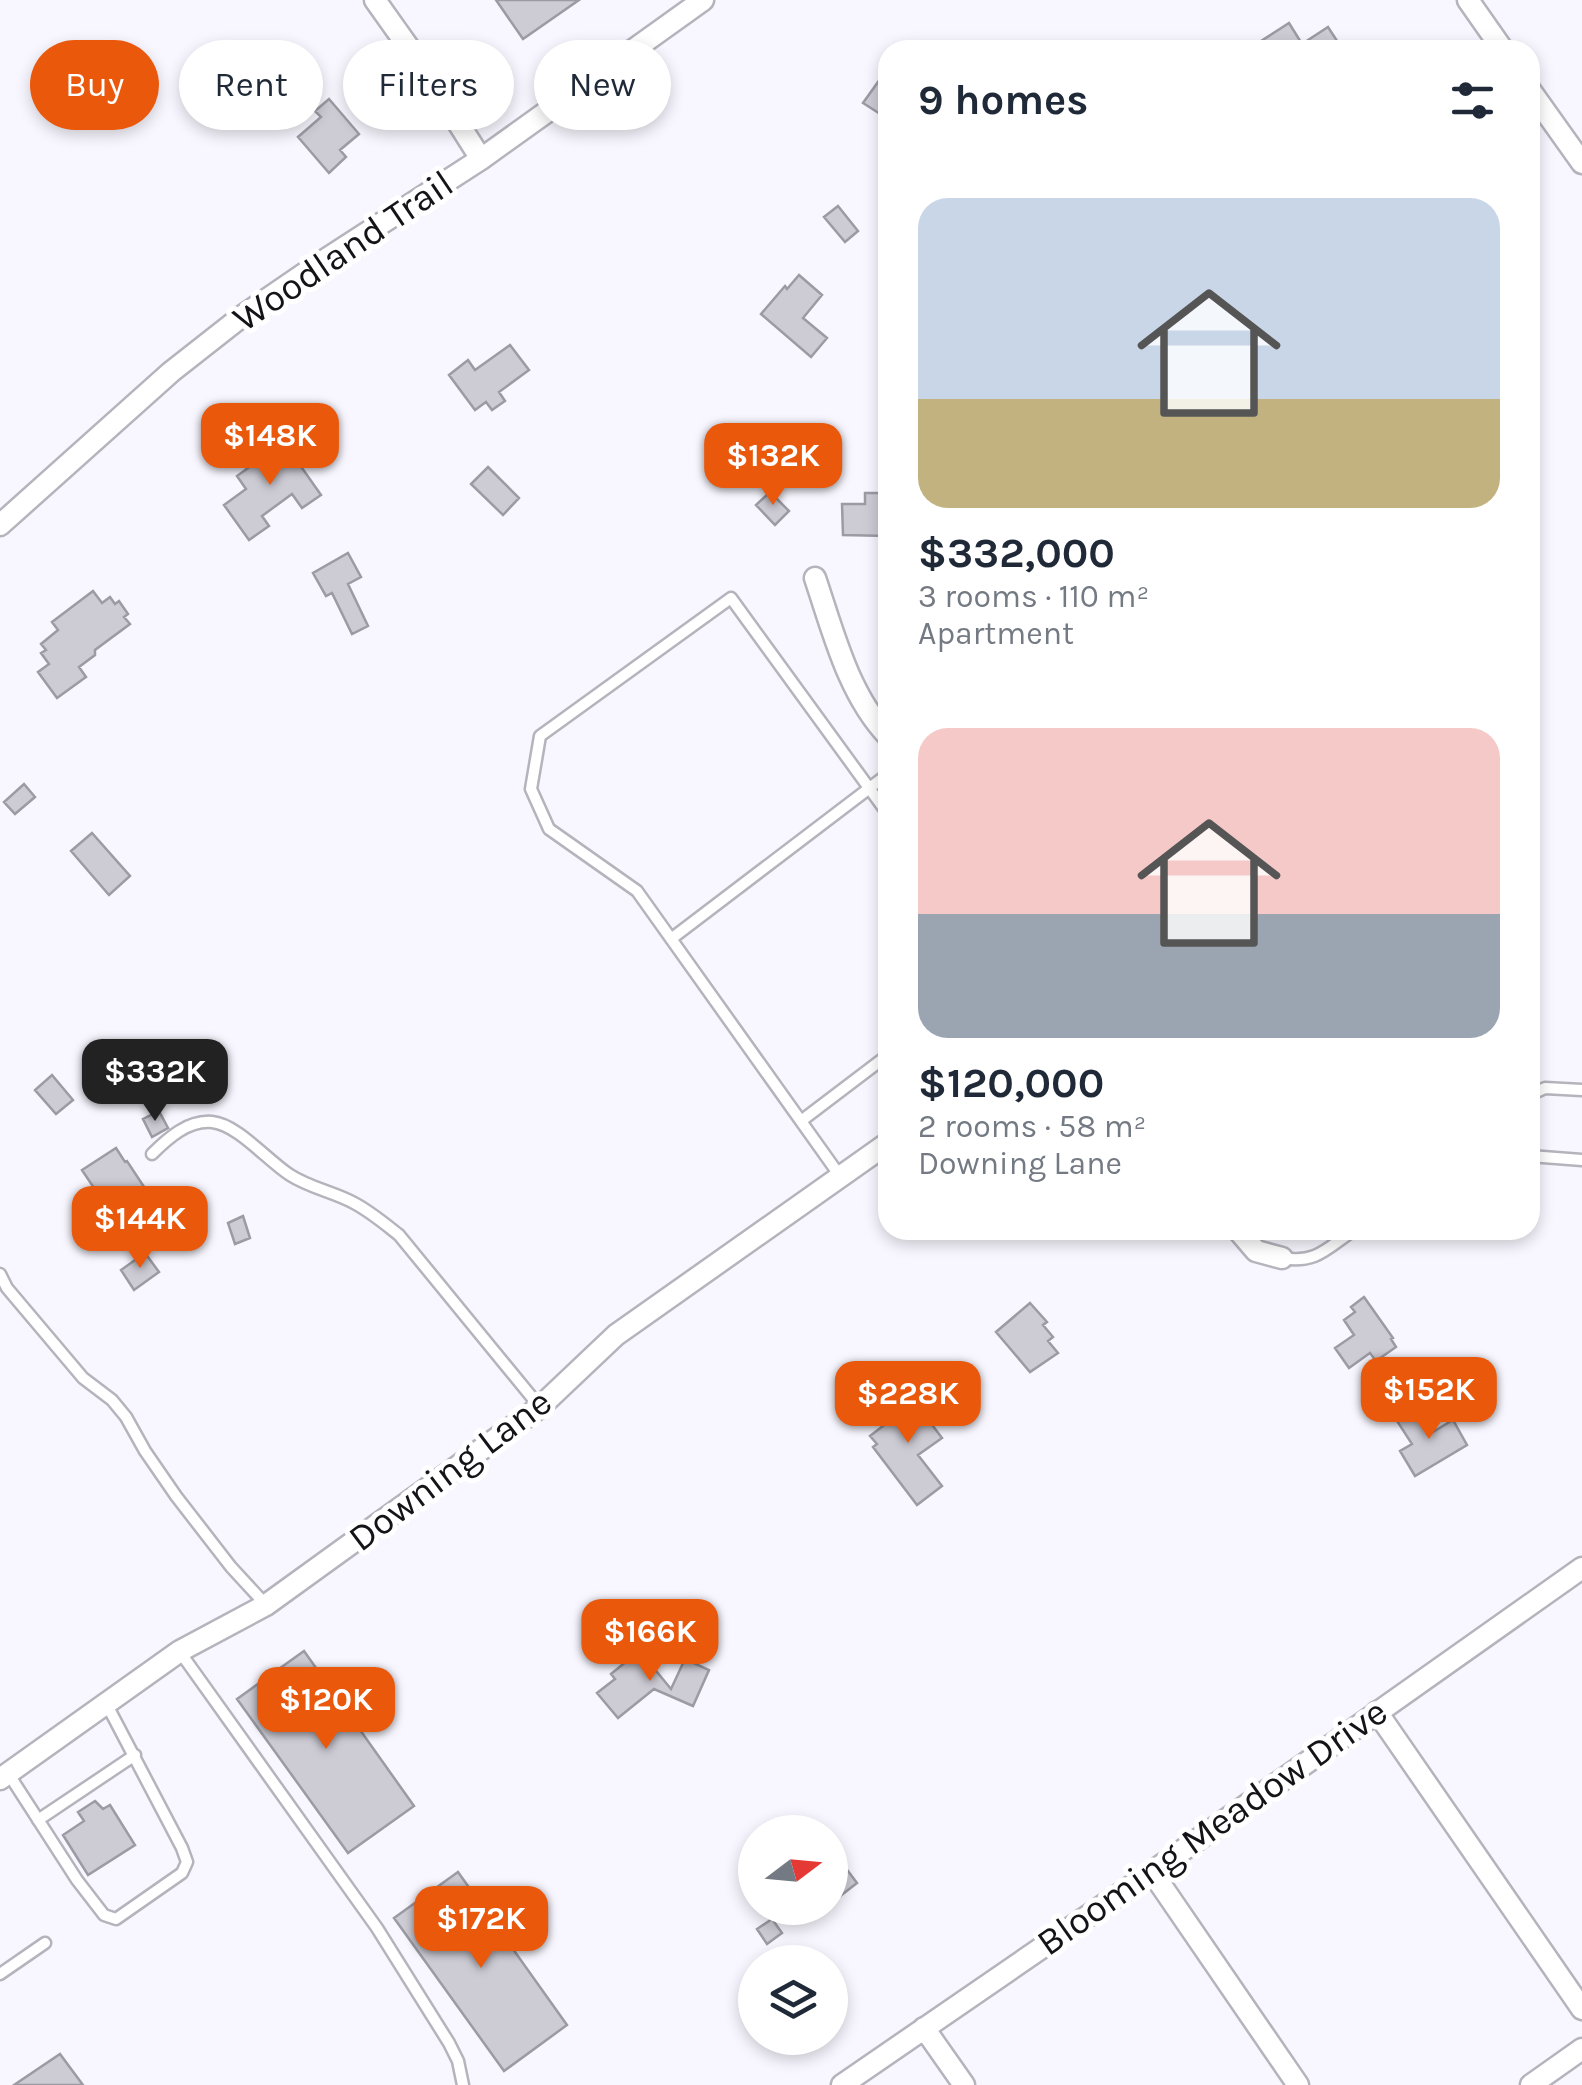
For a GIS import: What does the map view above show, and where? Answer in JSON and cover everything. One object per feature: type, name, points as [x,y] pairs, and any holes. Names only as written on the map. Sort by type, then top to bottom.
[{"type":"street","points":[[375,0],[481,160]]},
{"type":"street","name":"Woodland Trail","points":[[0,524],[171,372],[241,317],[481,160],[703,0]]},
{"type":"street","points":[[1468,0],[1495,40]]},
{"type":"street","points":[[1540,104],[1582,163]]},
{"type":"street","points":[[815,578],[858,694],[878,726]]},
{"type":"street","name":"Downing Lane","points":[[4,1776],[180,1651],[266,1605],[540,1407],[616,1335],[878,1150]]},
{"type":"street","points":[[1247,1240],[1256,1251],[1282,1258]]},
{"type":"street","name":"Blooming Meadow Drive","points":[[842,2085],[1582,1568]]},
{"type":"street","points":[[1377,1712],[1582,2008]]},
{"type":"street","points":[[1152,1872],[1298,2085]]},
{"type":"street","points":[[924,2028],[964,2085]]},
{"type":"street","points":[[1531,2085],[1582,2049]]},
{"type":"lane","points":[[840,1177],[636,891],[550,829],[531,789],[540,736],[731,598],[878,800]]},
{"type":"lane","points":[[671,939],[878,781]]},
{"type":"lane","points":[[801,1121],[878,1063]]},
{"type":"lane","points":[[1540,1090],[1582,1090]]},
{"type":"lane","points":[[152,1154],[171,1135],[196,1123],[215,1122],[230,1129],[289,1175],[351,1201],[375,1216],[400,1235],[540,1407]]},
{"type":"lane","points":[[1540,1157],[1582,1160]]},
{"type":"lane","points":[[1282,1258],[1317,1258],[1341,1240]]},
{"type":"lane","points":[[0,1274],[7,1288],[84,1378],[112,1400],[176,1496],[266,1605]]},
{"type":"lane","points":[[180,1651],[377,1928],[449,2043],[463,2085]]},
{"type":"lane","points":[[4,1776],[104,1915],[116,1919],[182,1873],[187,1862],[182,1848],[106,1703]]},
{"type":"lane","points":[[38,1820],[135,1755]]},
{"type":"lane","points":[[0,1974],[45,1943]]},
{"type":"building","points":[[496,0],[579,0],[523,39]]},
{"type":"building","points":[[1289,23],[1300,40],[1263,40]]},
{"type":"building","points":[[1328,27],[1336,40],[1308,40]]},
{"type":"building","points":[[878,82],[878,113],[863,103]]},
{"type":"building","points":[[329,99],[343,115],[343,130],[356,130],[359,134],[340,150],[346,157],[329,173],[298,137],[306,130],[323,130],[323,104]]},
{"type":"building","points":[[838,206],[858,231],[845,242],[824,217]]},
{"type":"building","points":[[799,275],[822,295],[803,318],[827,338],[811,357],[761,314]]},
{"type":"building","points":[[510,345],[529,370],[499,392],[505,401],[492,410],[486,402],[475,410],[449,375],[468,360],[475,370]]},
{"type":"building","points":[[283,441],[321,495],[302,508],[292,494],[262,516],[269,526],[249,540],[224,505],[246,489],[237,476],[252,465],[250,461]]},
{"type":"building","points":[[488,467],[519,498],[503,515],[471,484]]},
{"type":"building","points":[[770,492],[789,511],[775,525],[756,505]]},
{"type":"building","points":[[865,493],[878,493],[878,536],[843,535],[842,504],[865,504]]},
{"type":"building","points":[[348,553],[361,577],[348,584],[368,626],[352,634],[332,593],[326,596],[313,573]]},
{"type":"building","points":[[93,591],[102,603],[110,597],[115,604],[119,601],[130,624],[95,650],[95,655],[79,667],[86,677],[57,698],[38,672],[49,664],[41,653],[46,650],[41,644],[58,630],[52,622]]},
{"type":"building","points":[[24,784],[35,797],[15,814],[4,802]]},
{"type":"building","points":[[92,833],[130,876],[109,895],[71,851]]},
{"type":"building","points":[[52,1075],[73,1100],[56,1114],[35,1090]]},
{"type":"building","points":[[159,1111],[168,1128],[152,1137],[143,1119]]},
{"type":"building","points":[[116,1148],[152,1199],[123,1218],[110,1198],[105,1202],[100,1197],[82,1170]]},
{"type":"building","points":[[243,1216],[250,1238],[235,1244],[228,1223]]},
{"type":"building","points":[[145,1253],[159,1272],[134,1290],[121,1270]]},
{"type":"building","points":[[1364,1297],[1396,1347],[1376,1361],[1370,1353],[1349,1368],[1335,1348],[1354,1335],[1344,1320],[1355,1312],[1351,1307]]},
{"type":"building","points":[[1030,1303],[1047,1322],[1043,1325],[1053,1337],[1048,1341],[1058,1353],[1030,1372],[996,1332]]},
{"type":"building","points":[[905,1389],[942,1438],[918,1455],[942,1486],[917,1505],[873,1447],[877,1444],[870,1436],[892,1419],[882,1407]]},
{"type":"building","points":[[1416,1409],[1431,1433],[1453,1420],[1467,1445],[1415,1476],[1400,1451],[1412,1444],[1397,1421]]},
{"type":"building","points":[[304,1651],[414,1806],[348,1853],[237,1699]]},
{"type":"building","points":[[643,1655],[671,1689],[685,1659],[709,1670],[693,1706],[654,1689],[618,1718],[597,1693],[615,1679],[611,1674],[633,1656],[636,1661]]},
{"type":"building","points":[[95,1801],[103,1809],[110,1805],[135,1845],[88,1875],[63,1835],[84,1821],[78,1812]]},
{"type":"building","points":[[848,1871],[857,1883],[848,1890]]},
{"type":"building","points":[[458,1872],[567,2025],[504,2071],[394,1918]]},
{"type":"building","points":[[776,1925],[782,1933],[767,1944],[757,1929]]},
{"type":"building","points":[[60,2054],[83,2085],[14,2085]]}]
